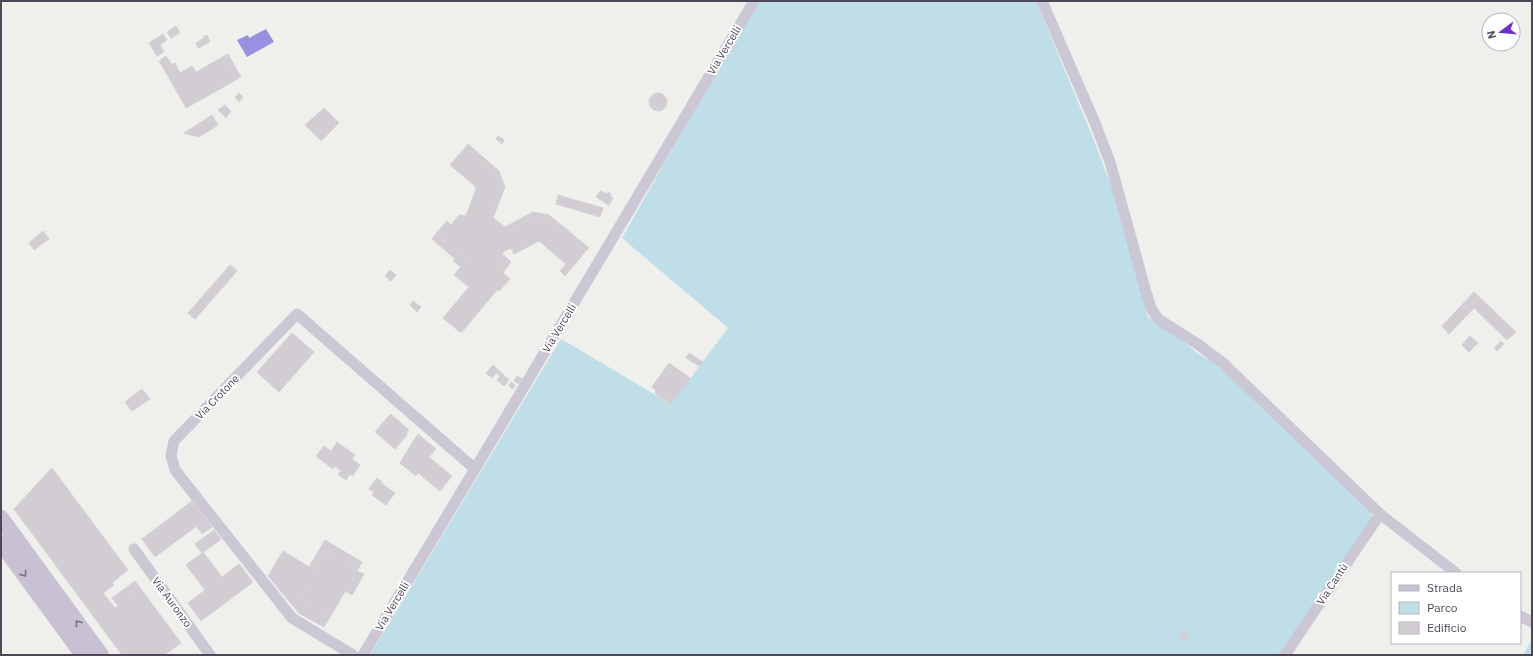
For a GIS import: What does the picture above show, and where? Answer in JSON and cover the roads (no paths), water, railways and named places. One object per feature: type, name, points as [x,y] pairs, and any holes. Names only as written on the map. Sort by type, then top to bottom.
[{"type":"main road","points":[[1,518],[100,655]]},
{"type":"main road","points":[[1,543],[83,655]]},
{"type":"street","name":"Via Vercelli","points":[[363,655],[754,1]]},
{"type":"street","points":[[1042,1],[1110,162],[1146,292],[1151,308],[1158,319],[1223,362],[1380,514],[1455,572]]},
{"type":"street","name":"Via Crotone","points":[[353,655],[292,618],[175,470],[171,456],[174,441],[297,314],[475,469]]},
{"type":"street","name":"Via Cantù","points":[[1285,655],[1380,514]]},
{"type":"street","name":"Via Auronzo","points":[[134,549],[210,655]]},
{"type":"street","points":[[1521,616],[1532,622]]}]
